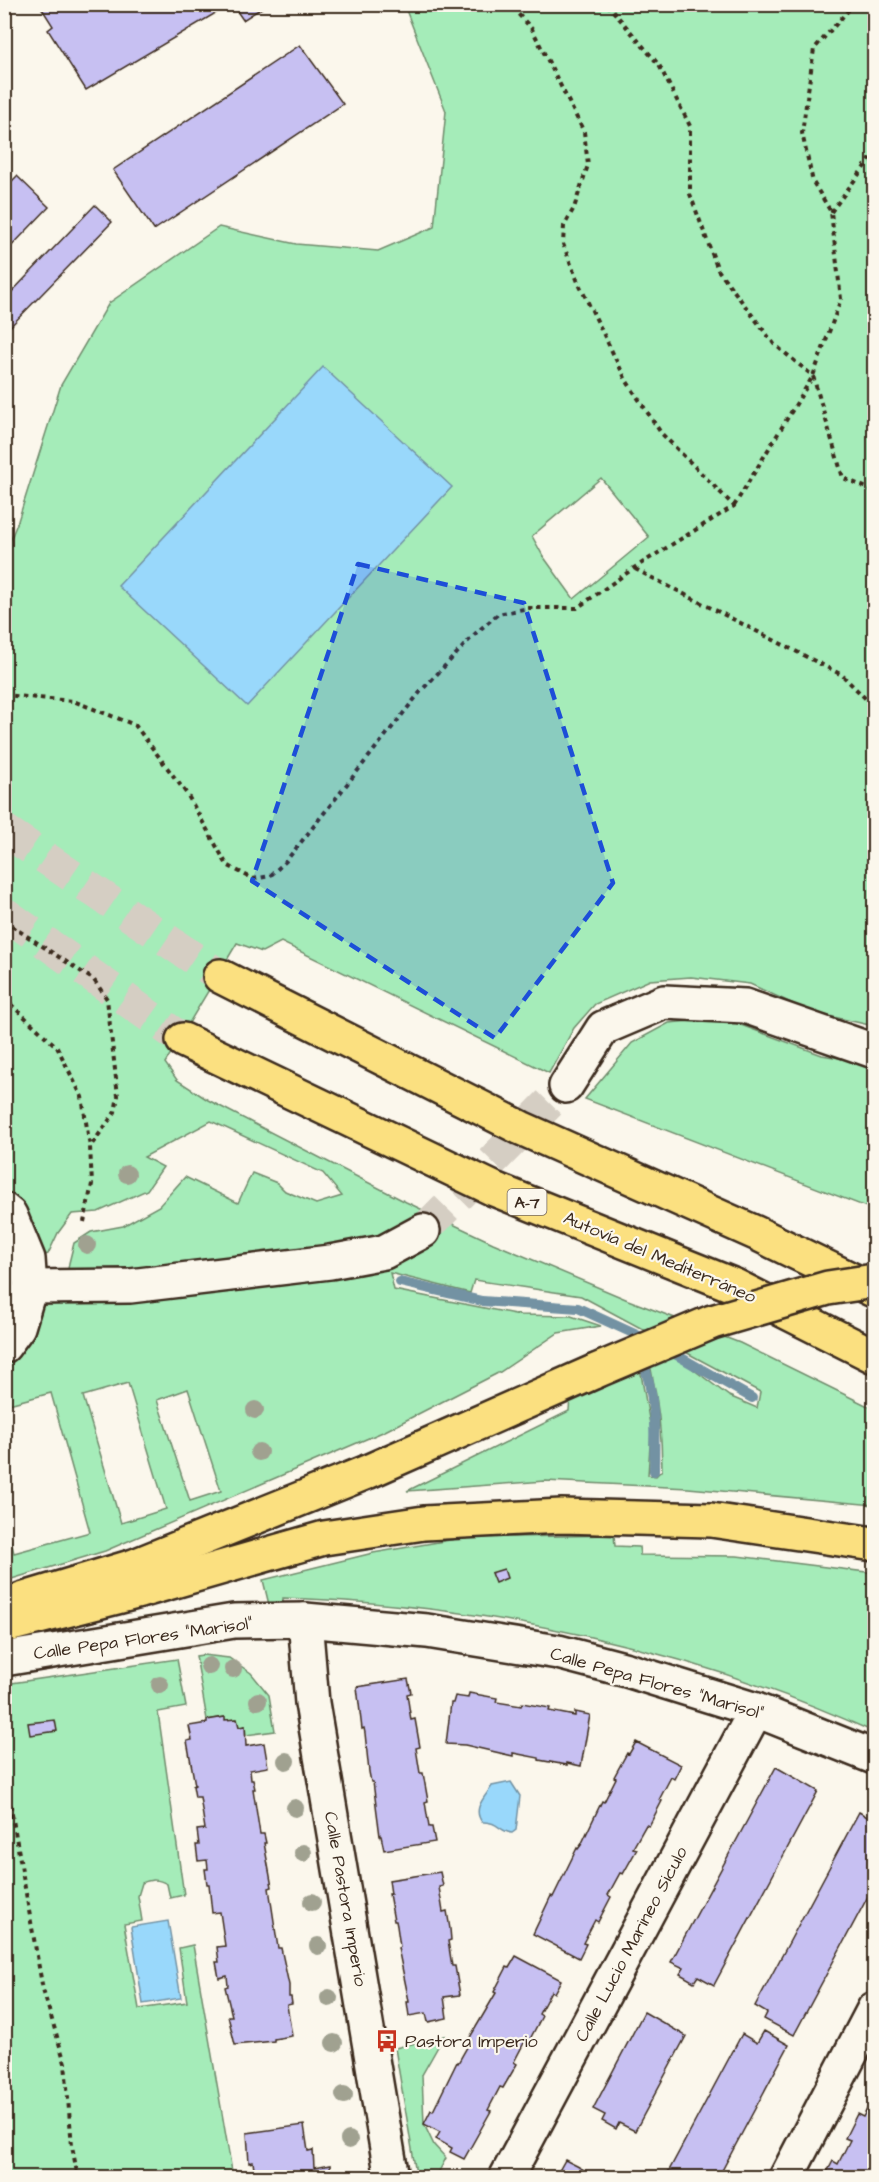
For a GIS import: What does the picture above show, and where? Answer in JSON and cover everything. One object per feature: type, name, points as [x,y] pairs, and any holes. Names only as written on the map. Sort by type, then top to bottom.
[{"type":"highway","points":[[220,976],[521,1128],[758,1234],[874,1290]]},
{"type":"highway","name":"Autovía del Mediterráneo","points":[[183,1040],[494,1189],[735,1286],[874,1356]]},
{"type":"highway","points":[[4,1605],[134,1566],[368,1472],[712,1322],[828,1288],[874,1281]]},
{"type":"highway","points":[[4,1626],[141,1592],[324,1538],[424,1523],[562,1515],[711,1520],[874,1544]]},
{"type":"street","points":[[566,1086],[603,1028],[664,1002],[745,1006],[874,1051]]},
{"type":"street","points":[[4,1210],[10,1215],[28,1259],[30,1287],[18,1327],[4,1346]]},
{"type":"street","points":[[30,1287],[130,1286],[330,1262],[384,1252],[423,1231]]},
{"type":"street","name":"Calle Pepa Flores \"Marisol\"","points":[[4,1659],[234,1621],[305,1620],[427,1630],[558,1652],[627,1670],[756,1710],[874,1757]]},
{"type":"street","name":"Calle Pastora Imperio","points":[[305,1620],[312,1703],[392,2178]]},
{"type":"street","name":"Calle Lucio Marineo Siculo","points":[[506,2178],[756,1710]]},
{"type":"street","points":[[786,2178],[874,2009]]},
{"type":"path","points":[[509,4],[532,28],[584,132],[588,165],[574,208],[564,226],[563,244],[578,282],[626,380],[661,433],[734,506]]},
{"type":"path","points":[[607,4],[659,65],[690,126],[690,194],[718,270],[774,344],[813,376],[843,478],[874,491]]},
{"type":"path","points":[[4,695],[73,701],[135,725],[187,794],[227,865],[253,879],[270,876],[286,861],[421,691],[476,633],[498,614],[529,608],[577,608],[634,568],[734,506],[813,376],[841,299],[831,212],[813,182],[802,133],[814,50],[854,4]]},
{"type":"path","points":[[831,212],[874,153]]},
{"type":"path","points":[[634,568],[842,675],[874,707]]},
{"type":"path","points":[[4,921],[94,980],[107,999],[118,1096],[115,1112],[90,1147]]},
{"type":"path","points":[[4,998],[57,1047],[82,1097],[90,1147],[92,1184],[84,1222]]},
{"type":"path","points":[[4,1769],[43,1990],[65,2063],[72,2146],[78,2178]]},
{"type":"highlighted area","points":[[358,564],[524,603],[613,883],[495,1038],[252,881]]},
{"type":"green space","points":[[404,5],[874,5],[874,1026],[811,1012],[750,984],[691,977],[650,980],[595,1004],[574,1028],[549,1073],[281,942],[262,952],[237,943],[165,1063],[177,1080],[208,1100],[406,1202],[493,1243],[628,1300],[740,1343],[874,1409],[874,1505],[688,1488],[545,1481],[407,1491],[569,1411],[570,1397],[640,1368],[651,1430],[648,1475],[656,1476],[662,1470],[661,1443],[650,1364],[674,1355],[729,1396],[757,1408],[760,1392],[581,1296],[474,1280],[470,1293],[390,1273],[394,1290],[520,1315],[571,1316],[601,1326],[558,1333],[500,1372],[385,1431],[105,1551],[5,1581],[5,1519],[14,1553],[90,1532],[51,1393],[5,1405],[5,1360],[38,1302],[382,1243],[67,1276],[74,1243],[91,1232],[123,1226],[159,1206],[185,1177],[238,1203],[252,1173],[277,1183],[285,1191],[316,1204],[342,1196],[323,1173],[211,1121],[144,1157],[163,1167],[147,1190],[98,1212],[72,1214],[58,1233],[48,1254],[40,1256],[5,1196],[5,553],[18,521],[61,385],[109,303],[219,227],[296,244],[378,251],[434,227],[446,111]],"holes":[[[601,478],[649,537],[574,599],[543,556],[532,536]],[[128,1383],[166,1509],[121,1523],[83,1396]],[[188,1389],[221,1491],[190,1501],[157,1400]]]},
{"type":"green space","points":[[722,1018],[822,1055],[874,1064],[874,1210],[585,1099],[632,1043],[669,1023]]},
{"type":"green space","points":[[614,1535],[615,1546],[639,1547],[640,1555],[737,1556],[874,1573],[874,1732],[804,1702],[732,1676],[659,1654],[586,1636],[511,1621],[359,1602],[283,1598],[283,1609],[270,1609],[263,1580],[373,1553],[462,1538]]},
{"type":"green space","points":[[196,1656],[229,1658],[251,1673],[269,1695],[275,1731],[246,1735],[245,1726],[239,1727],[237,1719],[225,1720],[224,1717],[207,1720]]},
{"type":"green space","points":[[177,1659],[186,1707],[158,1712],[184,1895],[170,1898],[167,1884],[161,1881],[152,1880],[142,1883],[138,1896],[142,1921],[124,1924],[139,2009],[187,2002],[179,1948],[193,1945],[233,2177],[5,2178],[5,1684]]},
{"type":"green space","points":[[444,2036],[422,2075],[424,2124],[434,2145],[446,2158],[436,2177],[420,2177],[416,2173],[395,2048]]},
{"type":"water","points":[[323,367],[452,487],[247,706],[118,586]]},
{"type":"water","points":[[511,1782],[520,1796],[516,1830],[512,1833],[492,1823],[482,1822],[478,1813],[480,1804],[492,1786]]},
{"type":"water","points":[[168,1921],[181,1998],[143,2004],[131,1927]]},
{"type":"building","points":[[39,4],[231,4],[86,90],[48,30],[53,26]]},
{"type":"building","points":[[232,4],[268,4],[243,20]]},
{"type":"building","points":[[300,45],[343,104],[154,230],[113,170]]},
{"type":"building","points":[[17,176],[49,207],[4,254],[4,189]]},
{"type":"building","points":[[95,205],[112,222],[4,333],[4,300]]},
{"type":"building","points":[[504,1569],[507,1578],[495,1583],[491,1573]]},
{"type":"building","points":[[408,1679],[411,1693],[407,1694],[411,1720],[415,1719],[420,1747],[416,1748],[420,1773],[423,1773],[428,1801],[425,1802],[429,1827],[432,1827],[435,1842],[384,1850],[373,1782],[371,1782],[369,1772],[357,1687]]},
{"type":"building","points":[[469,1693],[497,1698],[496,1702],[521,1706],[522,1703],[550,1708],[549,1711],[575,1716],[575,1712],[590,1715],[581,1766],[539,1760],[539,1758],[513,1753],[513,1756],[465,1745],[446,1744],[451,1703],[455,1696],[468,1698]]},
{"type":"building","points":[[225,1717],[225,1720],[237,1719],[239,1727],[245,1726],[246,1746],[264,1743],[268,1767],[250,1770],[251,1780],[253,1780],[255,1789],[253,1789],[260,1834],[264,1834],[266,1843],[264,1843],[272,1887],[269,1888],[278,1948],[281,1948],[292,2004],[287,2005],[292,2036],[274,2039],[274,2041],[235,2045],[228,2016],[232,2016],[225,1987],[228,1986],[227,1976],[219,1978],[216,1962],[219,1962],[217,1947],[225,1946],[220,1912],[212,1913],[205,1869],[208,1869],[207,1860],[198,1861],[197,1830],[205,1829],[200,1797],[195,1797],[187,1741],[192,1740],[189,1726]]},
{"type":"building","points":[[55,1720],[57,1731],[30,1735],[28,1723]]},
{"type":"building","points":[[636,1742],[681,1765],[674,1779],[671,1777],[649,1826],[646,1825],[633,1848],[637,1849],[608,1895],[611,1897],[598,1922],[595,1920],[583,1943],[586,1944],[579,1958],[533,1934],[602,1801],[604,1802],[616,1778],[614,1777]]},
{"type":"building","points":[[776,1767],[818,1791],[714,1985],[698,1976],[694,1982],[680,1974],[684,1968],[671,1962]]},
{"type":"building","points":[[859,1812],[874,1821],[874,1885],[794,2035],[764,2019],[767,2013],[755,2006]]},
{"type":"building","points":[[440,1872],[443,1886],[439,1887],[443,1912],[447,1911],[451,1940],[448,1941],[460,1995],[444,1997],[447,2018],[428,2022],[426,2013],[409,2016],[407,2002],[409,2002],[398,1948],[400,1947],[397,1926],[389,1894],[391,1894],[389,1880]]},
{"type":"building","points":[[516,1956],[561,1980],[554,1993],[551,1991],[539,2014],[542,2016],[529,2041],[526,2039],[514,2062],[517,2064],[503,2088],[500,2087],[488,2110],[491,2111],[464,2159],[450,2152],[452,2148],[436,2139],[440,2132],[424,2124],[496,1993],[494,1992],[507,1967],[509,1968]]},
{"type":"building","points":[[644,2012],[686,2036],[635,2131],[619,2123],[616,2129],[602,2121],[605,2115],[593,2109]]},
{"type":"building","points":[[764,2031],[789,2045],[718,2178],[665,2178],[742,2034],[757,2043]]},
{"type":"building","points":[[874,2095],[874,2178],[824,2178],[833,2161],[838,2164],[850,2140],[845,2138],[857,2114],[863,2117]]},
{"type":"building","points":[[304,2125],[308,2151],[313,2150],[314,2168],[330,2165],[331,2178],[253,2178],[255,2177],[253,2162],[249,2163],[247,2133]]},
{"type":"building","points":[[565,2160],[577,2166],[598,2178],[555,2178]]},
{"type":"waterway","points":[[400,1282],[482,1301],[578,1308],[650,1341]]},
{"type":"waterway","points":[[666,1349],[752,1398]]},
{"type":"waterway","points":[[641,1357],[652,1398],[654,1471]]},
{"type":"tunnel","points":[[4,830],[220,976]]},
{"type":"tunnel","points":[[4,913],[183,1040]]},
{"type":"tunnel","points":[[423,1231],[566,1086]]},
{"type":"place","name":"Pastora Imperio","points":[[387,2041]]}]
